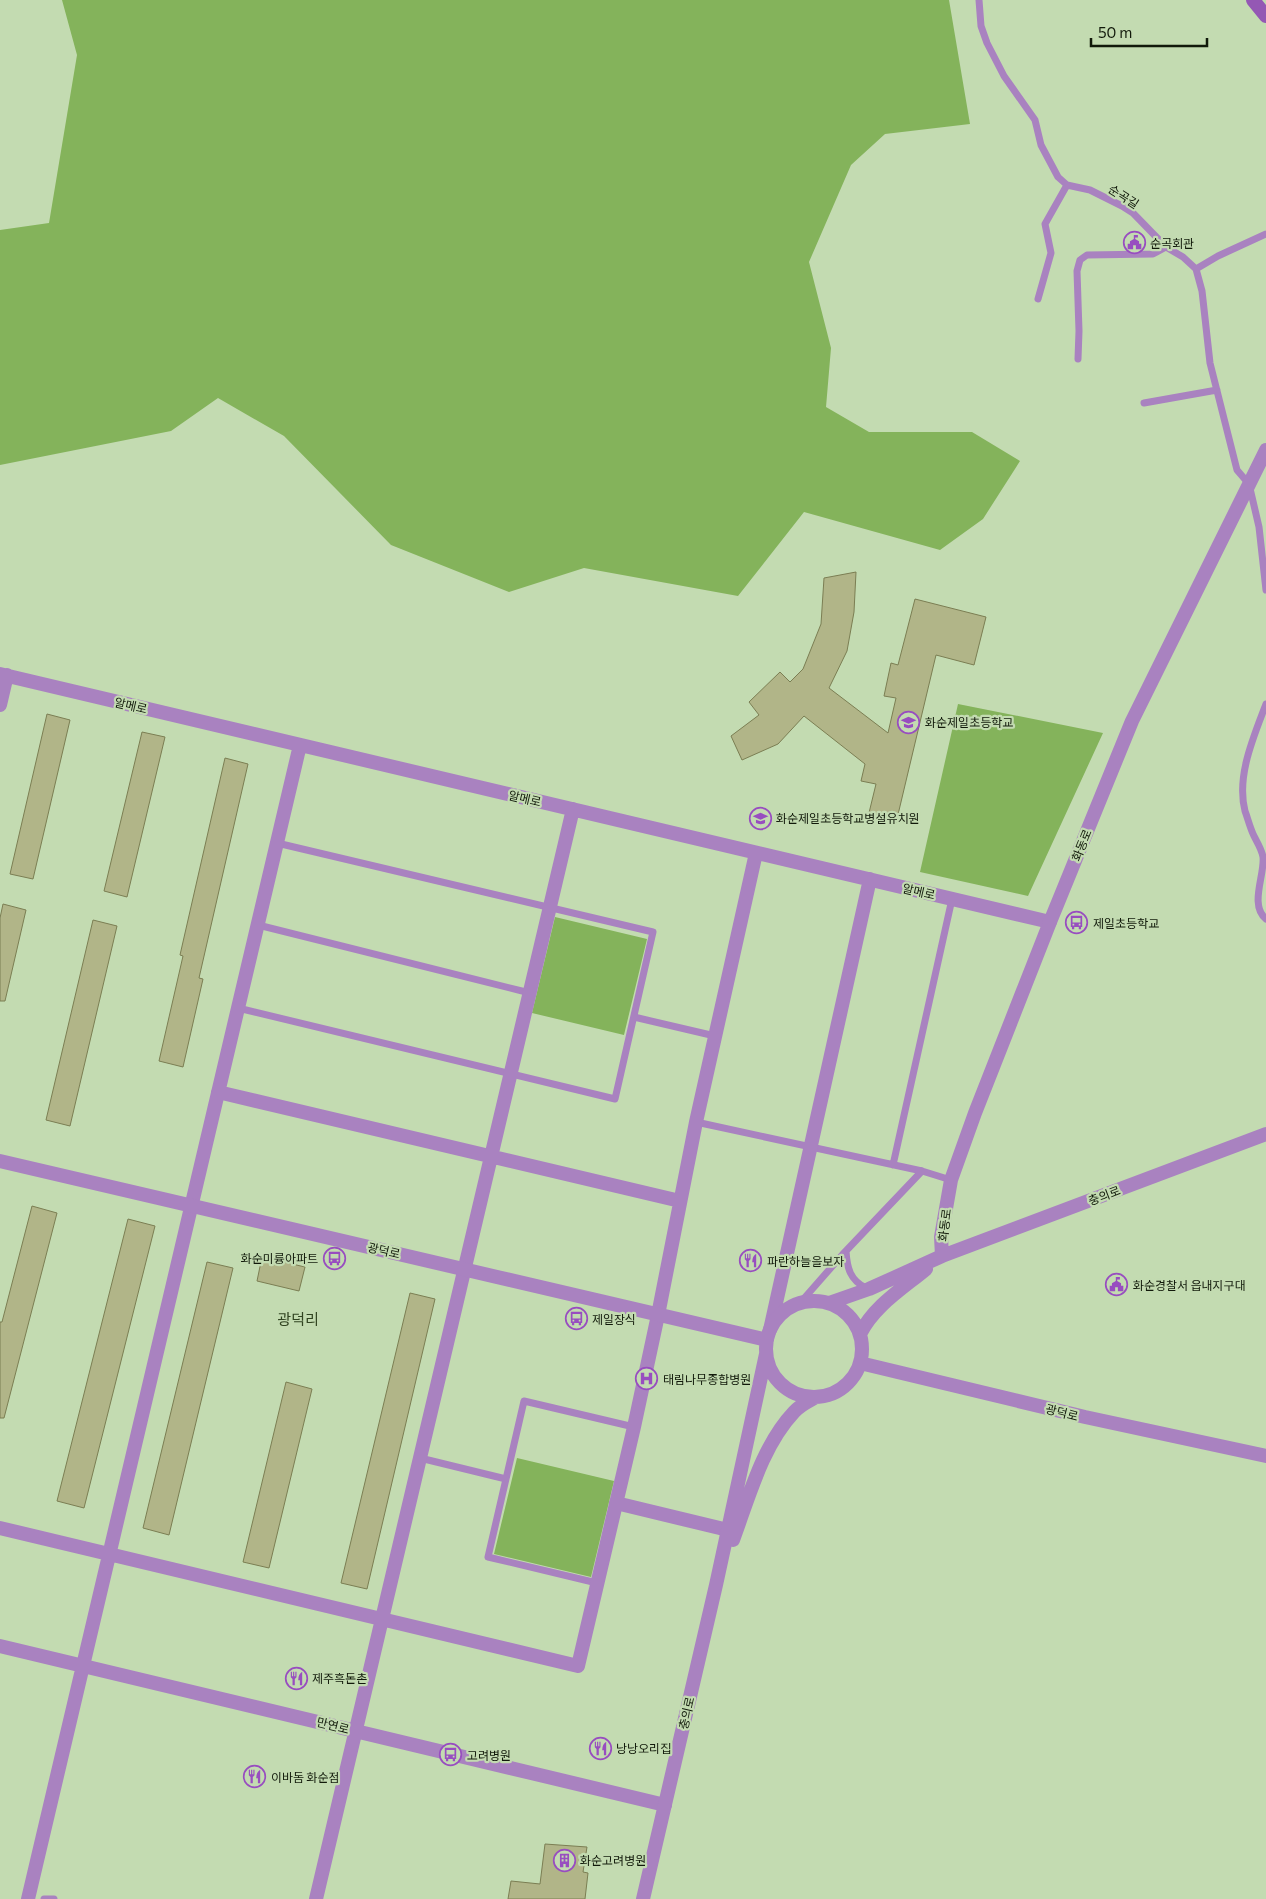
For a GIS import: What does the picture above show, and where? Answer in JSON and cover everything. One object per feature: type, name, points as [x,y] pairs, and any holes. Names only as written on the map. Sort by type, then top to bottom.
[{"type":"main road","points":[[1253,0],[1266,16]]},
{"type":"street","name":"화동로","points":[[942,1256],[941,1237],[952,1180],[975,1113],[1050,922],[1132,721],[1266,450]]},
{"type":"street","name":"알메로","points":[[4,675],[1050,922]]},
{"type":"street","points":[[0,705],[4,675]]},
{"type":"street","points":[[28,1899],[300,745]]},
{"type":"street","points":[[316,1899],[573,809]]},
{"type":"street","points":[[0,1528],[578,1666],[634,1427],[696,1122],[756,853]]},
{"type":"street","name":"충의로","points":[[643,1899],[716,1585],[870,879]]},
{"type":"street","points":[[218,1092],[680,1201]]},
{"type":"street","name":"충의로","points":[[830,1303],[869,1289],[942,1256],[1266,1134]]},
{"type":"street","name":"광덕로","points":[[0,1160],[768,1341]]},
{"type":"street","name":"충의로","points":[[860,1334],[866,1321],[881,1305],[942,1256]]},
{"type":"street","points":[[814,1301],[830,1303],[842,1310],[853,1320],[860,1334],[862,1349],[860,1363],[853,1376],[843,1387],[830,1394],[816,1397],[802,1395],[788,1389],[777,1380],[770,1368],[768,1341],[777,1318],[788,1309],[800,1303],[814,1301]]},
{"type":"street","name":"광덕로","points":[[860,1363],[1085,1417],[1266,1456]]},
{"type":"street","name":"충의로","points":[[716,1585],[767,1454],[780,1430],[795,1410],[816,1397]]},
{"type":"street","points":[[616,1503],[728,1530]]},
{"type":"street","name":"만연로","points":[[0,1646],[665,1806]]},
{"type":"lane","points":[[979,0],[981,26],[986,42],[1004,76],[1035,120],[1041,145],[1052,168],[1067,185],[1045,224],[1051,252],[1038,299]]},
{"type":"lane","name":"순곡길","points":[[1067,185],[1090,190],[1133,213],[1166,247],[1183,257],[1196,269]]},
{"type":"lane","points":[[1266,234],[1218,256],[1196,269],[1202,291],[1208,346],[1217,390],[1237,470],[1249,484],[1259,527],[1266,590]]},
{"type":"lane","points":[[1078,359],[1077,271],[1080,260],[1087,255],[1153,254],[1166,247]]},
{"type":"lane","points":[[1144,403],[1217,390]]},
{"type":"lane","points":[[1266,704],[1246,765],[1242,789],[1245,809],[1263,856],[1259,901],[1260,913],[1266,919]]},
{"type":"lane","points":[[238,1008],[615,1099],[653,932],[277,843]]},
{"type":"lane","points":[[893,1164],[952,899]]},
{"type":"lane","points":[[258,925],[530,993]]},
{"type":"lane","points":[[634,1016],[715,1036]]},
{"type":"lane","points":[[696,1122],[893,1164],[952,1180]]},
{"type":"lane","points":[[800,1303],[845,1252],[922,1171]]},
{"type":"lane","points":[[845,1252],[852,1277],[858,1284],[869,1289]]},
{"type":"lane","points":[[597,1583],[488,1557],[524,1401],[634,1427]]},
{"type":"lane","points":[[420,1458],[506,1479]]},
{"type":"lane","points":[[44,1899],[54,1899]]},
{"type":"green space","points":[[62,0],[949,0],[970,124],[885,134],[851,165],[809,262],[831,348],[826,407],[869,432],[972,432],[1020,461],[983,519],[940,550],[804,512],[738,596],[584,568],[509,592],[391,545],[284,436],[218,398],[171,431],[0,465],[0,230],[49,223],[77,55]]},
{"type":"green space","points":[[958,704],[1103,733],[1028,896],[920,872]]},
{"type":"green space","points":[[555,917],[647,939],[624,1035],[532,1013]]},
{"type":"green space","points":[[517,1458],[614,1481],[591,1577],[494,1554]]},
{"type":"building","points":[[856,572],[854,612],[847,651],[829,688],[888,733],[896,698],[884,696],[891,663],[898,665],[915,599],[986,617],[974,665],[936,655],[896,823],[868,817],[876,784],[861,781],[865,764],[804,716],[778,744],[742,760],[731,736],[759,715],[749,702],[780,672],[790,682],[803,669],[821,624],[824,578]]},
{"type":"building","points":[[47,714],[70,720],[33,879],[10,874]]},
{"type":"building","points":[[142,732],[165,737],[127,897],[104,891]]},
{"type":"building","points":[[225,758],[248,764],[199,978],[203,979],[183,1067],[159,1061],[183,956],[180,955]]},
{"type":"building","points":[[3,904],[26,910],[5,1001],[0,1001],[0,918]]},
{"type":"building","points":[[93,920],[117,926],[70,1126],[46,1120]]},
{"type":"building","points":[[32,1206],[57,1213],[4,1418],[0,1418],[0,1322],[2,1322]]},
{"type":"building","points":[[128,1219],[155,1226],[84,1508],[57,1501]]},
{"type":"building","points":[[262,1257],[305,1267],[299,1291],[257,1281]]},
{"type":"building","points":[[207,1262],[233,1268],[169,1535],[143,1528]]},
{"type":"building","points":[[410,1293],[435,1299],[367,1589],[341,1583]]},
{"type":"building","points":[[286,1382],[312,1389],[269,1568],[243,1562]]},
{"type":"building","name":"화순고려병원","points":[[545,1844],[587,1847],[583,1872],[588,1873],[585,1899],[508,1899],[511,1881],[540,1884]]},
{"type":"place","name":"순곡회관","points":[[1134,243]]},
{"type":"place","name":"화순제일초등학교","points":[[909,722]]},
{"type":"place","name":"화순제일초등학교병설유치원","points":[[760,818]]},
{"type":"place","name":"제일초등학교","points":[[1077,923]]},
{"type":"place","name":"화순미륭아파트","points":[[334,1258]]},
{"type":"place","name":"파란하늘을보자","points":[[751,1261]]},
{"type":"place","name":"화순경찰서 읍내지구대","points":[[1117,1285]]},
{"type":"place","name":"제일장식","points":[[576,1319]]},
{"type":"place","name":"태림나무종합병원","points":[[647,1379]]},
{"type":"place","name":"제주흑돈촌","points":[[296,1678]]},
{"type":"place","name":"낭낭오리집","points":[[600,1748]]},
{"type":"place","name":"고려병원","points":[[451,1755]]},
{"type":"place","name":"이바돔 화순점","points":[[255,1777]]},
{"type":"place","name":"화순고려병원","points":[[564,1860]]},
{"type":"district","name":"광덕리","points":[[298,1319]]}]
